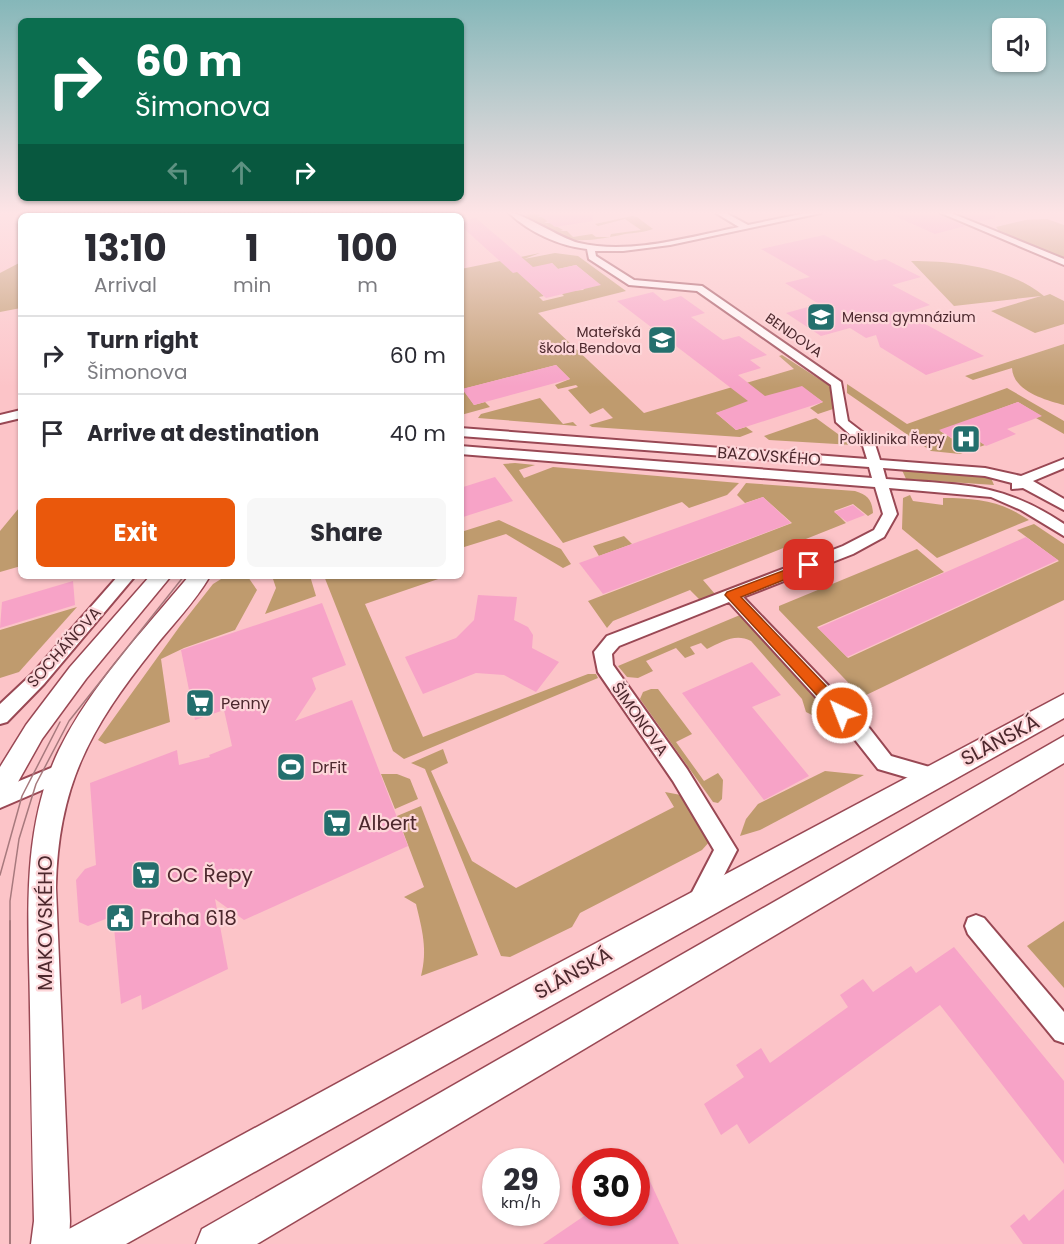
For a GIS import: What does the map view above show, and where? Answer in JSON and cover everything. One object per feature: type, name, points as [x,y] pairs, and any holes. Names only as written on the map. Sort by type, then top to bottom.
[{"type":"main road","name":"SLÁNSKÁ","points":[[84,1244],[1064,705]]},
{"type":"main road","points":[[216,1244],[1064,748]]},
{"type":"street","name":"BENDOVA","points":[[614,271],[632,283],[699,288],[837,384],[842,422],[869,444],[882,483]]},
{"type":"street","points":[[0,419],[18,415]]},
{"type":"street","name":"BAZOVSKÉHO","points":[[464,432],[985,472],[1022,481],[1064,505]]},
{"type":"street","name":"BAZOVSKÉHO","points":[[464,450],[984,491],[1008,496],[1026,505],[1064,531]]},
{"type":"street","points":[[1008,496],[1022,481],[1064,463]]},
{"type":"street","name":"ŠIMONOVA","points":[[696,906],[726,850],[680,775],[604,667],[603,652],[613,641],[848,550],[879,533],[890,514],[882,483]]},
{"type":"street","name":"SOCHÁŇOVA","points":[[0,716],[38,679],[124,579]]},
{"type":"street","points":[[0,790],[34,732],[78,673],[157,579]]},
{"type":"street","name":"MAKOVSKÉHO","points":[[50,1244],[42,864],[50,813],[63,772],[89,719],[198,579]]},
{"type":"street","points":[[732,595],[863,735],[885,763],[933,776]]},
{"type":"street","points":[[0,800],[63,772]]},
{"type":"street","points":[[976,926],[1064,1031]]},
{"type":"shaded area","points":[[18,271],[18,309],[0,312],[0,273]]},
{"type":"shaded area","points":[[464,271],[518,272],[544,296],[539,297],[543,301],[564,296],[560,292],[583,290],[593,279],[583,271],[599,271],[626,291],[538,313],[644,413],[794,369],[779,356],[782,355],[833,388],[833,409],[818,414],[810,408],[823,402],[802,387],[716,413],[736,430],[746,427],[753,432],[740,437],[592,427],[589,425],[613,418],[603,408],[590,414],[568,390],[578,387],[576,385],[558,389],[555,385],[570,379],[556,365],[464,389]]},
{"type":"shaded area","points":[[921,271],[998,272],[1030,286],[1044,296],[1050,294],[1064,301],[1064,324],[1035,333],[991,311],[1041,296],[954,306]]},
{"type":"shaded area","points":[[1064,344],[1064,405],[1031,393],[1018,383],[1012,368],[973,380],[965,376]]},
{"type":"shaded area","points":[[847,384],[907,424],[1007,388],[1064,421],[1064,434],[1036,418],[1041,416],[1018,402],[940,431],[962,445],[978,440],[985,445],[960,454],[931,451],[847,393]]},
{"type":"shaded area","points":[[464,390],[474,405],[485,402],[490,407],[464,414]]},
{"type":"shaded area","points":[[540,398],[563,424],[573,422],[577,426],[478,418],[481,414]]},
{"type":"shaded area","points":[[816,418],[853,445],[769,440],[764,436]]},
{"type":"shaded area","points":[[503,464],[535,465],[519,470],[524,478],[553,467],[739,483],[727,495],[689,508],[682,502],[563,543]]},
{"type":"shaded area","points":[[902,470],[981,476],[991,478],[994,485],[906,479]]},
{"type":"shaded area","points":[[746,483],[855,491],[868,499],[873,513],[868,516],[853,504],[834,511],[846,523],[703,580],[715,594],[700,600],[690,590],[613,621],[607,628],[588,601],[792,523],[763,497],[745,503],[737,495]]},
{"type":"shaded area","points":[[910,495],[913,501],[943,505],[943,498],[988,502],[1009,509],[1029,520],[937,558],[902,529],[903,498]]},
{"type":"shaded area","points":[[18,509],[18,567],[0,572],[0,531]]},
{"type":"shaded area","points":[[499,520],[561,549],[571,564],[563,568],[506,534],[464,547],[464,531]]},
{"type":"shaded area","points":[[1034,524],[1064,544],[1064,600],[862,697],[779,610],[779,606],[917,549],[944,572],[817,627],[848,658],[1059,561],[1017,530]]},
{"type":"shaded area","points":[[624,536],[632,544],[599,556],[593,546]]},
{"type":"shaded area","points":[[221,579],[249,579],[257,590],[235,630],[184,648],[161,659],[170,722],[105,744],[98,740],[180,626],[213,584]]},
{"type":"shaded area","points":[[273,579],[311,579],[316,596],[265,614],[276,588]]},
{"type":"shaded area","points":[[325,579],[438,579],[365,604],[423,737],[588,674],[596,674],[598,678],[404,759],[393,751]]},
{"type":"shaded area","points":[[77,607],[19,672],[0,678],[0,630]]},
{"type":"shaded area","points":[[740,615],[846,730],[845,734],[836,733],[826,722],[806,712],[802,699],[751,641],[745,639],[729,639],[707,649],[701,643],[690,647],[695,654],[685,658],[676,648],[646,661],[653,671],[638,678],[627,677],[618,666]]},
{"type":"shaded area","points":[[658,689],[692,734],[676,742],[704,781],[718,773],[723,780],[722,799],[718,803],[713,802],[640,699],[643,692]]},
{"type":"shaded area","points":[[443,749],[448,763],[431,771],[472,861],[516,888],[674,807],[665,792],[681,795],[710,841],[702,850],[580,913],[572,927],[510,957],[501,956],[425,769],[411,763]]},
{"type":"shaded area","points":[[825,771],[864,775],[760,830],[740,836],[746,819],[758,804]]},
{"type":"shaded area","points":[[381,774],[397,774],[410,779],[418,799],[395,809]]},
{"type":"shaded area","points":[[421,806],[478,955],[421,976],[424,948],[420,922],[416,904],[404,897],[424,887],[397,816]]},
{"type":"shaded area","points":[[1064,921],[1064,988],[1027,946]]},
{"type":"building","points":[[511,271],[584,271],[601,285],[546,298],[517,272]]},
{"type":"building","points":[[800,271],[909,271],[921,277],[892,285],[930,305],[905,313],[984,356],[926,375],[880,347],[876,335],[866,338],[850,328],[821,336],[786,313],[819,304],[785,283],[810,277]]},
{"type":"building","points":[[653,292],[664,301],[681,296],[705,313],[691,317],[723,340],[739,336],[767,355],[750,360],[761,368],[738,375],[765,396],[802,386],[823,402],[736,430],[716,413],[748,401],[617,301]]},
{"type":"building","points":[[556,365],[570,379],[474,405],[464,388]]},
{"type":"building","points":[[1018,402],[1042,416],[1007,429],[1016,434],[986,446],[977,440],[963,445],[939,430]]},
{"type":"building","points":[[495,477],[513,501],[464,517],[464,487]]},
{"type":"building","points":[[763,497],[791,523],[603,594],[579,563]]},
{"type":"building","points":[[853,505],[865,515],[847,522],[834,512]]},
{"type":"building","points":[[1026,537],[1058,560],[847,657],[818,628]]},
{"type":"building","points":[[73,581],[75,605],[0,628],[2,602]]},
{"type":"building","points":[[478,595],[517,597],[514,620],[528,627],[533,635],[532,648],[559,662],[536,692],[504,675],[476,673],[423,694],[405,657],[456,638],[474,620]]},
{"type":"building","points":[[322,603],[346,665],[312,678],[316,689],[295,721],[352,700],[408,846],[244,920],[215,899],[228,969],[142,1010],[141,995],[121,1004],[113,916],[88,926],[79,922],[76,880],[85,869],[96,865],[90,783],[177,750],[179,765],[210,757],[209,755],[232,746],[224,710],[195,720],[181,650]]},
{"type":"building","points":[[752,662],[781,695],[752,707],[809,776],[764,800],[682,693]]},
{"type":"building","points":[[954,947],[1064,1081],[1064,1164],[940,1005],[749,1144],[737,1124],[721,1135],[704,1104],[744,1077],[736,1065],[761,1048],[770,1063],[848,1007],[840,995],[863,979],[873,992],[911,966],[916,973]]},
{"type":"building","points":[[650,1181],[679,1244],[543,1244],[572,1224],[650,1226]]},
{"type":"building","points":[[1064,1189],[1064,1244],[1023,1244],[1010,1226],[1024,1214],[1029,1221]]},
{"type":"tram line","points":[[10,1244],[10,901],[19,839],[36,784],[69,721],[182,579]]},
{"type":"tram line","points":[[0,875],[22,796],[60,722]]},
{"type":"place","name":"Mensa gymnázium","points":[[821,317]]},
{"type":"place","name":"Mateřská škola Bendova","points":[[662,340]]},
{"type":"place","name":"Poliklinika Řepy","points":[[966,439]]},
{"type":"place","name":"Penny","points":[[200,703]]},
{"type":"place","name":"DrFit","points":[[291,767]]},
{"type":"place","name":"Albert","points":[[337,823]]},
{"type":"place","name":"OC Řepy","points":[[146,875]]},
{"type":"place","name":"Praha 618","points":[[120,918]]},
{"type":"route","points":[[809,565],[732,595],[842,713]]}]
